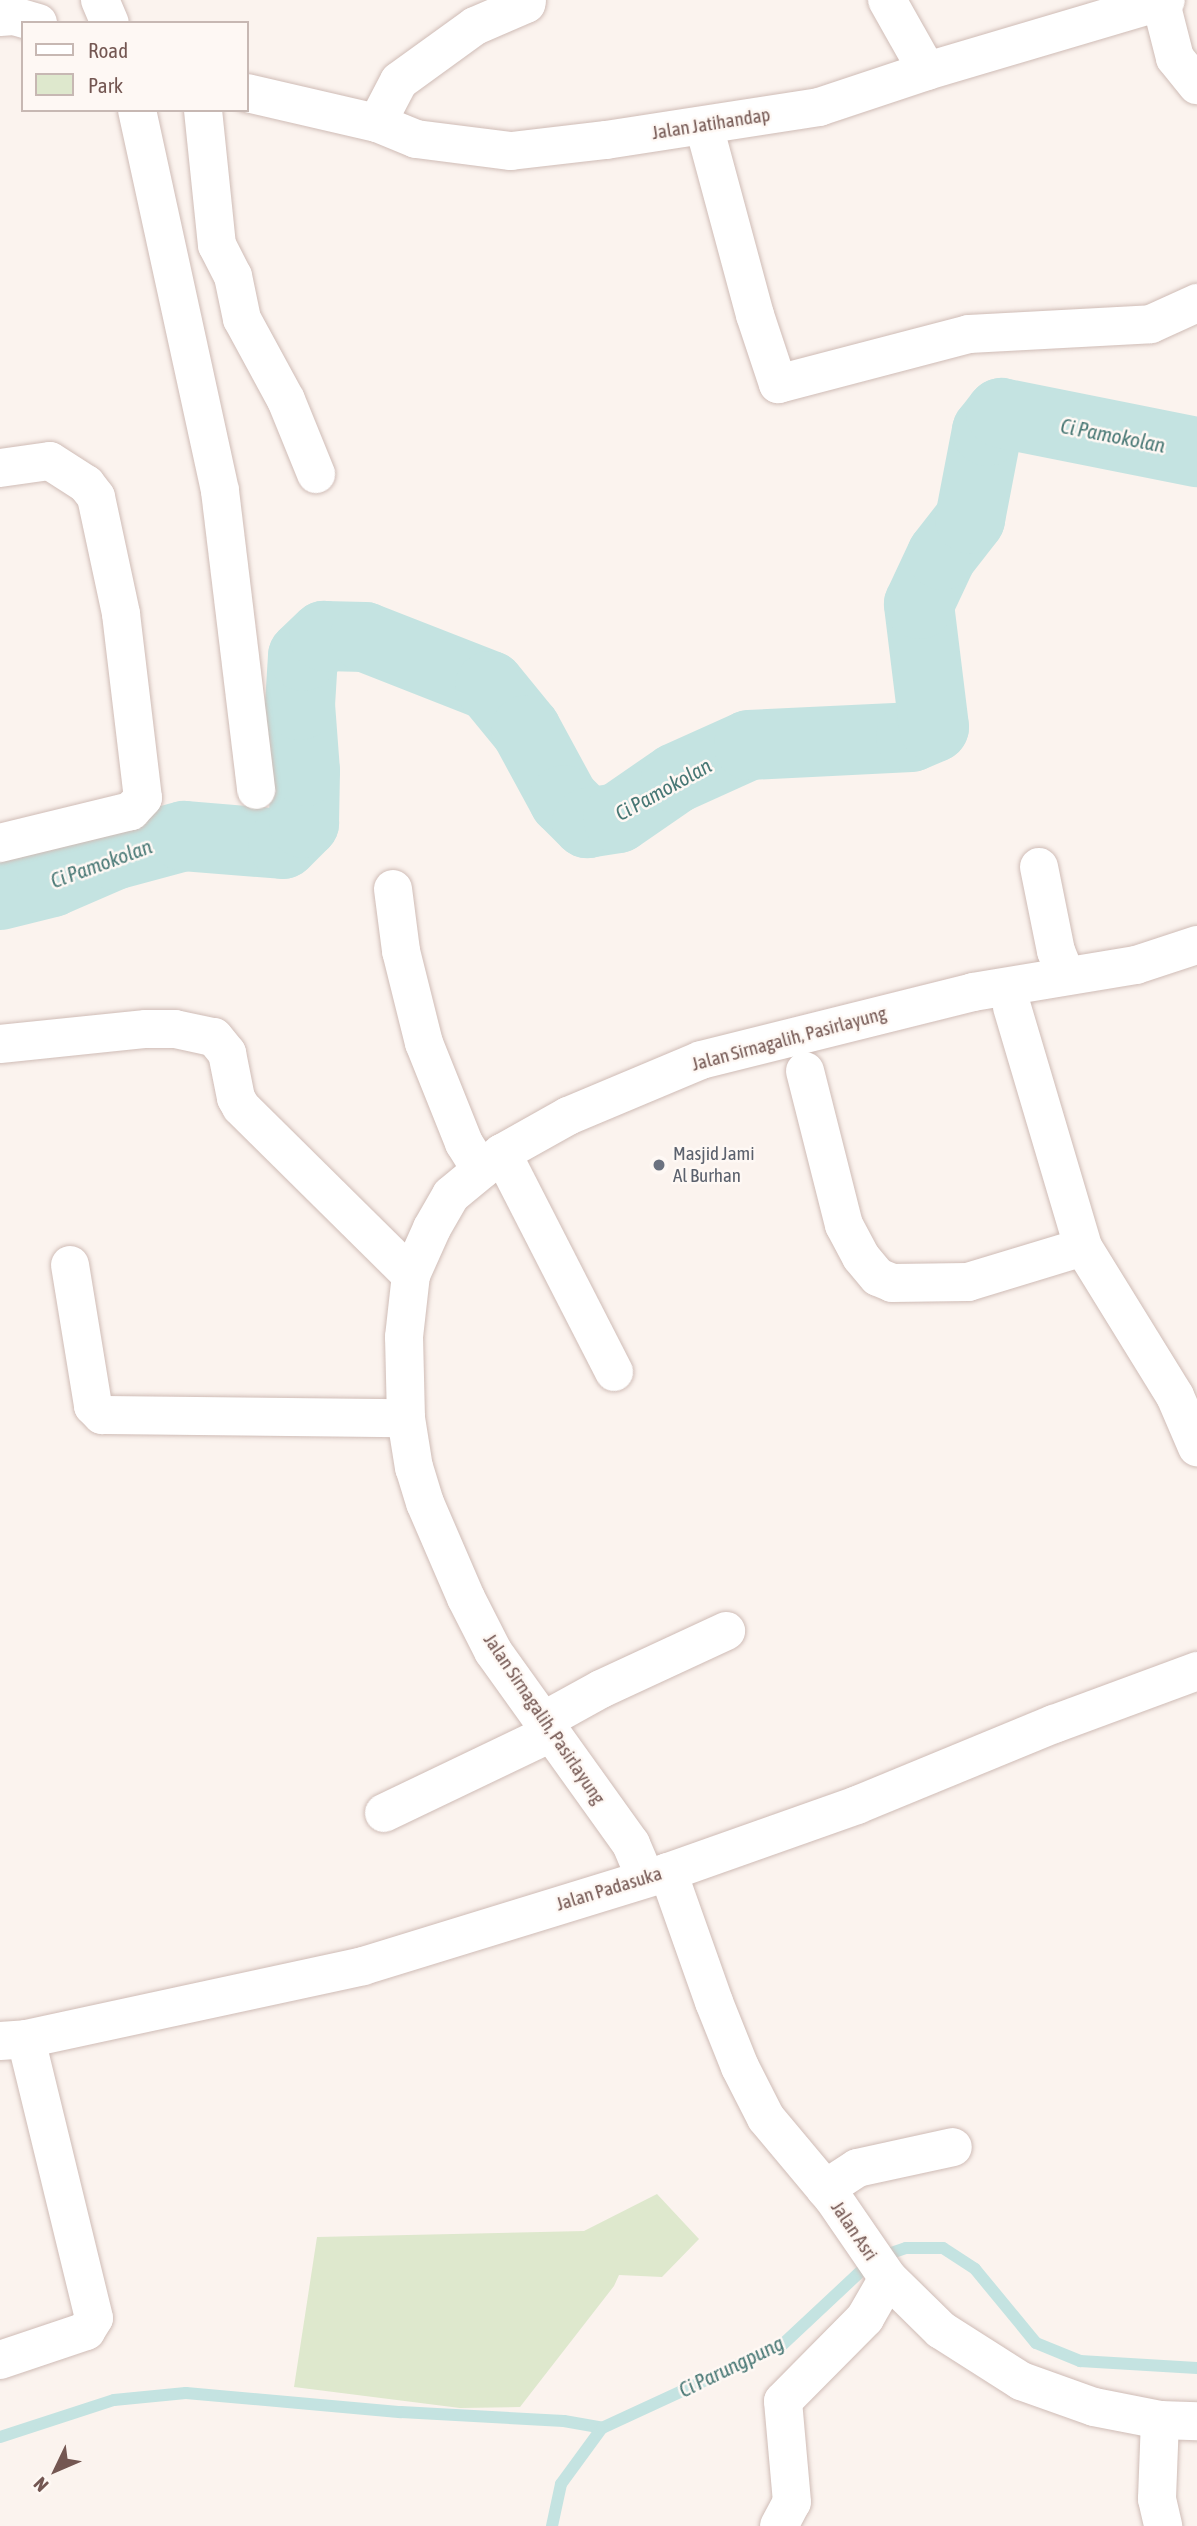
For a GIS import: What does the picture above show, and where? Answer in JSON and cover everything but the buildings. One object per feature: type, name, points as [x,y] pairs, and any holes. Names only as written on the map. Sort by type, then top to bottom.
[{"type":"street","points":[[100,0],[109,21]]},
{"type":"street","points":[[377,123],[399,81],[475,26],[526,4],[527,0]]},
{"type":"street","points":[[887,0],[926,71]]},
{"type":"street","points":[[1163,1],[1175,58],[1197,85]]},
{"type":"street","name":"Jalan Jatihandap","points":[[248,93],[377,123],[416,139],[511,151],[819,107],[926,71],[1163,1]]},
{"type":"street","points":[[0,17],[14,16],[30,21]]},
{"type":"street","points":[[137,112],[220,491],[256,790]]},
{"type":"street","points":[[203,112],[217,245],[233,276],[242,319],[286,400],[316,474]]},
{"type":"street","points":[[704,125],[778,384],[969,334],[1151,324],[1197,303]]},
{"type":"street","points":[[0,468],[50,461],[86,484],[96,496],[121,614],[143,798],[131,811],[0,842]]},
{"type":"street","points":[[1039,867],[1056,951],[1066,976]]},
{"type":"street","points":[[393,889],[401,951],[424,1043],[464,1143],[492,1161],[614,1372]]},
{"type":"street","name":"Jalan Sirnagalih, Pasirlayung","points":[[656,1875],[493,1651],[466,1598],[425,1503],[414,1468],[406,1418],[404,1337],[411,1275],[432,1228],[451,1195],[492,1161],[568,1116],[701,1060],[974,992],[1136,965],[1197,945]]},
{"type":"street","points":[[1012,1007],[1083,1247],[1175,1396],[1197,1447]]},
{"type":"street","points":[[0,1045],[146,1028],[175,1029],[214,1037],[227,1054],[241,1107],[411,1275]]},
{"type":"street","points":[[805,1071],[845,1225],[861,1257],[878,1277],[892,1283],[968,1282],[1083,1247]]},
{"type":"street","points":[[70,1265],[93,1406],[102,1415],[406,1418]]},
{"type":"street","points":[[384,1813],[547,1727],[601,1689],[726,1631]]},
{"type":"street","name":"Jalan Padasuka","points":[[13,2040],[363,1966],[656,1875],[857,1805],[1054,1724],[1197,1671]]},
{"type":"street","name":"Jalan Asri","points":[[656,1875],[740,2067],[766,2118],[825,2189],[877,2262],[941,2330],[1021,2381],[1094,2407],[1179,2421]]},
{"type":"street","points":[[0,2360],[86,2331],[94,2318],[13,2040]]},
{"type":"street","points":[[825,2189],[857,2168],[953,2147]]},
{"type":"street","points":[[791,2518],[783,2401],[865,2318],[877,2262]]},
{"type":"street","points":[[1163,2526],[1157,2499],[1179,2421]]},
{"type":"green space","points":[[657,2194],[699,2239],[662,2277],[619,2275],[614,2286],[520,2407],[460,2408],[294,2387],[317,2237],[584,2231]]},
{"type":"waterway","name":"Ci Pamokolan","points":[[0,895],[52,882],[114,855],[184,836],[283,844],[304,823],[305,771],[300,705],[303,656],[324,636],[365,637],[490,686],[526,730],[564,800],[587,823],[618,818],[676,778],[749,745],[911,737],[934,727],[919,604],[942,555],[970,519],[987,431],[1001,413],[1197,452]]},
{"type":"waterway","name":"Ci Parungpung","points":[[552,2526],[561,2484],[602,2428],[782,2345],[874,2259],[906,2248],[943,2248],[975,2269],[1036,2343],[1080,2361],[1197,2368]]},
{"type":"waterway","points":[[0,2437],[114,2400],[186,2393],[401,2412],[564,2421],[602,2428]]},
{"type":"place","name":"Masjid Jami Al Burhan","points":[[659,1165]]}]
